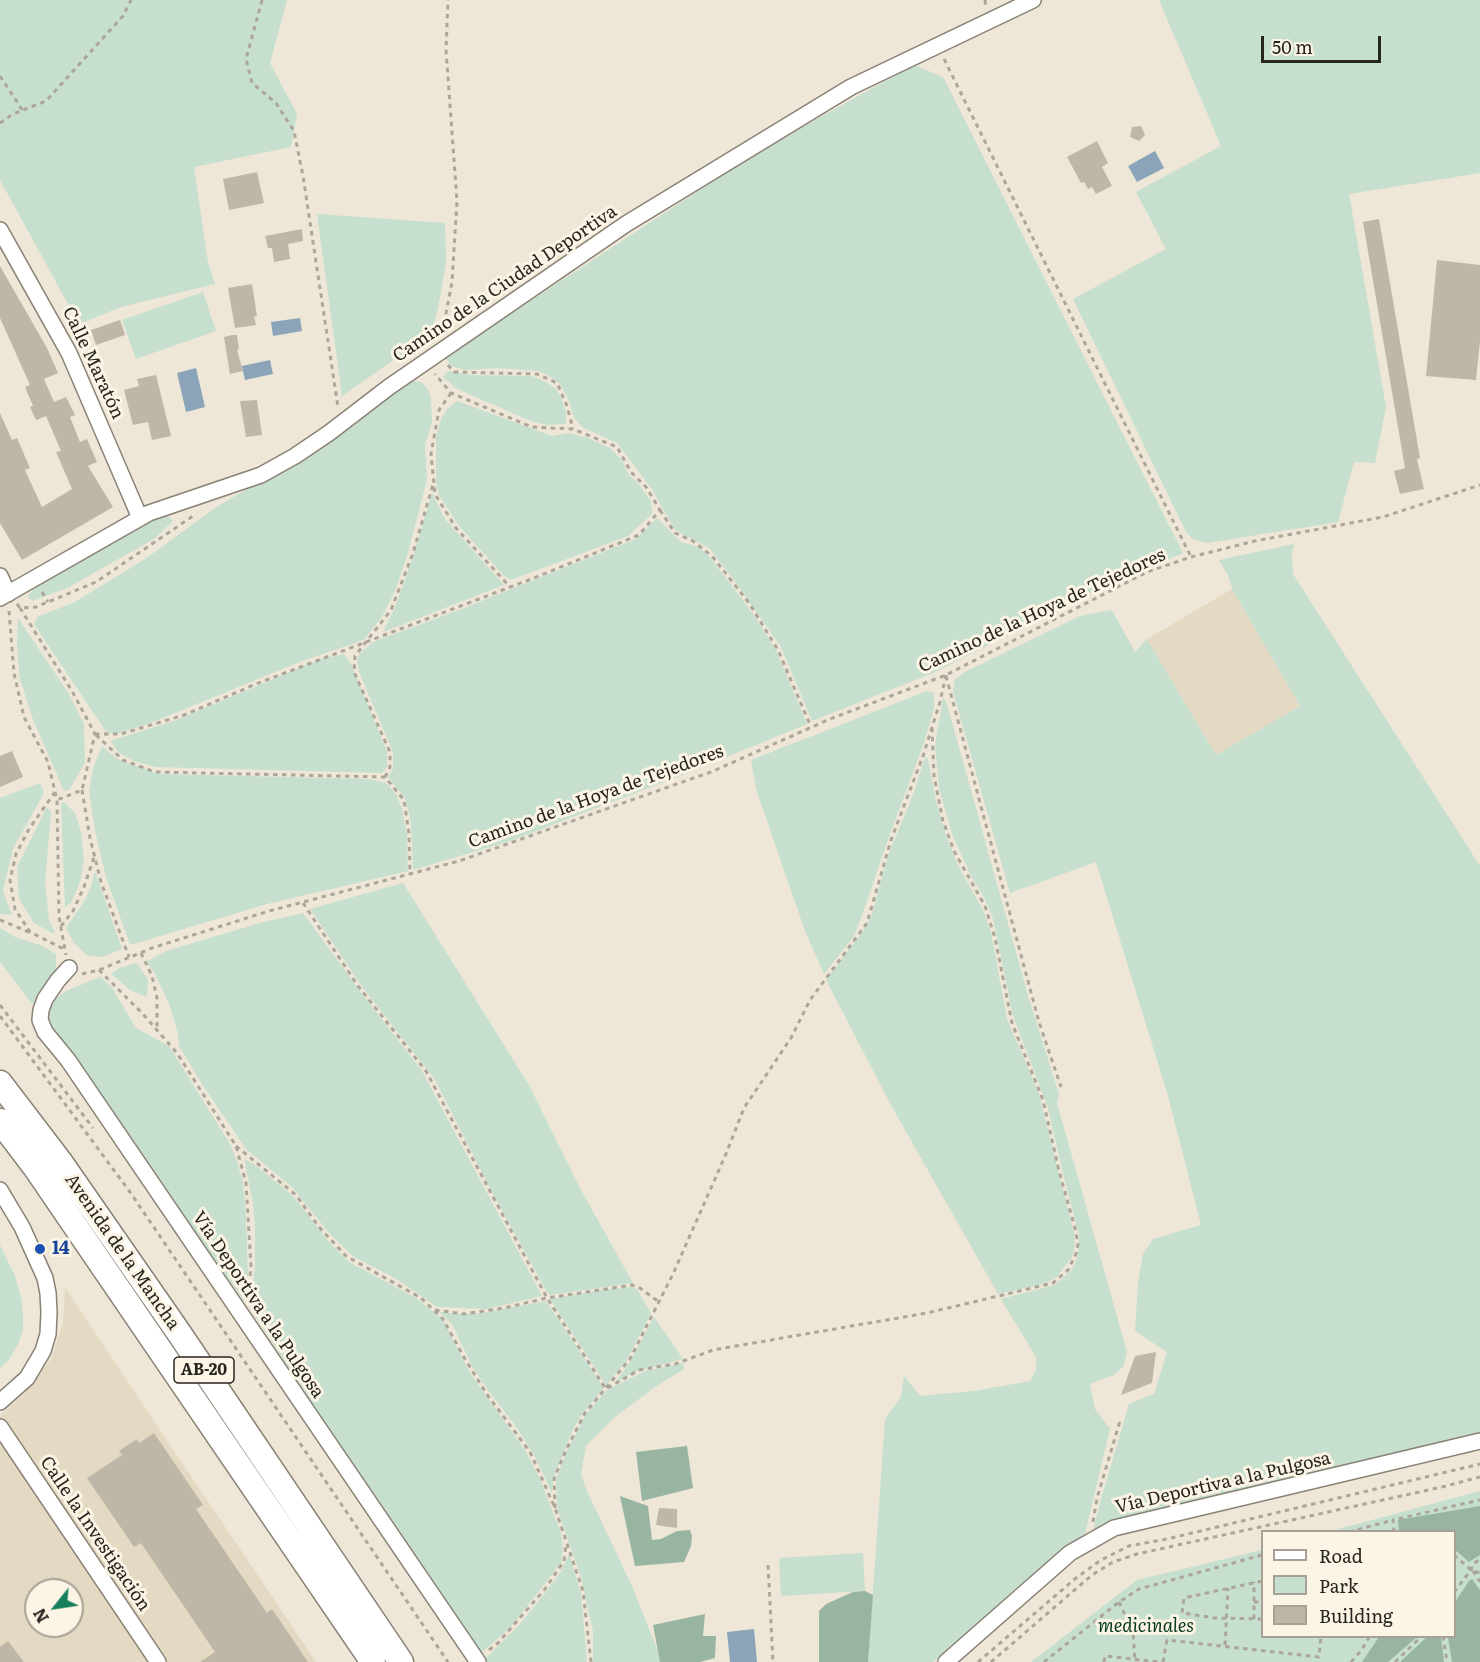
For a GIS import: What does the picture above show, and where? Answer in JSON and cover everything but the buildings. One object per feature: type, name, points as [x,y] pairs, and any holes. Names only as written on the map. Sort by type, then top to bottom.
[{"type":"main road","name":"Avenida de la Mancha","points":[[0,1083],[61,1163],[401,1662]]},
{"type":"main road","name":"Avenida de la Mancha","points":[[0,1121],[61,1205],[373,1662]]},
{"type":"street","name":"Camino de la Ciudad Deportiva","points":[[4,596],[140,518],[261,475],[295,456],[389,387],[636,218],[851,87],[1034,0]]},
{"type":"street","name":"Calle Maratón","points":[[0,230],[69,353],[140,518]]},
{"type":"street","points":[[0,576],[4,596]]},
{"type":"street","name":"Vía Deportiva a la Pulgosa","points":[[69,968],[58,980],[40,1010],[40,1020],[45,1032],[68,1060],[478,1661]]},
{"type":"street","points":[[0,1190],[22,1227],[45,1278],[49,1312],[48,1334],[43,1351],[27,1378],[0,1402]]},
{"type":"street","name":"Calle la Investigación","points":[[0,1427],[158,1662]]},
{"type":"street","name":"Vía Deportiva a la Pulgosa","points":[[946,1662],[1070,1553],[1114,1528],[1480,1441]]},
{"type":"path","points":[[0,123],[12,114],[46,101],[123,16],[131,0]]},
{"type":"path","points":[[262,0],[246,59],[252,83],[276,103],[294,131],[341,424]]},
{"type":"path","points":[[448,0],[446,50],[457,201],[453,282],[436,355],[451,393],[532,427],[573,429],[616,447],[631,472],[646,487],[675,533],[693,541],[712,556],[749,603],[778,650],[811,727]]},
{"type":"path","points":[[937,46],[1191,557]]},
{"type":"path","points":[[0,76],[23,111]]},
{"type":"path","points":[[436,355],[453,372],[537,374],[557,383],[567,406],[573,429]]},
{"type":"path","points":[[451,393],[439,410],[431,454],[435,494],[456,528],[510,587]]},
{"type":"path","points":[[385,777],[390,767],[390,752],[354,672],[355,656],[391,610],[413,553],[434,481]]},
{"type":"path","name":"Camino de la Hoya de Tejedores","points":[[69,968],[83,974],[99,970],[129,957],[258,915],[459,861],[711,772],[811,727],[946,675],[1147,572],[1191,557],[1255,541],[1383,517],[1480,485]]},
{"type":"path","points":[[20,608],[36,608],[96,582],[202,510]]},
{"type":"path","points":[[95,734],[121,734],[184,715],[256,684],[510,587],[639,535],[660,510]]},
{"type":"path","points":[[38,585],[48,602]]},
{"type":"path","points":[[4,596],[20,608],[72,691],[95,734],[123,760],[155,772],[385,777],[404,800],[409,834],[410,874]]},
{"type":"path","points":[[4,596],[14,673],[24,717],[48,762],[57,800],[60,927],[69,968]]},
{"type":"path","points":[[555,1508],[554,1479],[566,1450],[585,1413],[630,1359],[659,1302],[726,1154],[744,1108],[791,1038],[810,1000],[867,923],[891,840],[932,728],[946,675]]},
{"type":"path","points":[[946,675],[1039,1022],[1060,1087]]},
{"type":"path","points":[[606,1389],[639,1370],[675,1364],[713,1350],[927,1313],[1053,1283],[1068,1270],[1076,1254],[1078,1244],[1043,1100],[1012,1023],[995,938],[985,906],[954,851],[943,821],[934,776],[932,728]]},
{"type":"path","points":[[95,734],[82,790],[101,882],[129,957]]},
{"type":"path","points":[[57,800],[82,790]]},
{"type":"path","points":[[30,932],[15,909],[9,880],[29,829],[55,792]]},
{"type":"path","points":[[60,927],[73,910],[84,887],[94,855]]},
{"type":"path","points":[[302,903],[358,986],[426,1071],[547,1298],[606,1389]]},
{"type":"path","points":[[0,921],[30,932],[64,949]]},
{"type":"path","points":[[141,953],[152,976],[157,998],[157,1029]]},
{"type":"path","points":[[99,970],[157,1029],[177,1053],[236,1146],[246,1183],[251,1266],[244,1320]]},
{"type":"path","points":[[0,1016],[130,1192],[448,1662]]},
{"type":"path","points":[[236,1146],[296,1195],[319,1227],[346,1256],[421,1298],[443,1319],[486,1393],[530,1452],[555,1508],[583,1591],[591,1662]]},
{"type":"path","points":[[433,1309],[464,1314],[632,1285],[659,1302]]},
{"type":"path","points":[[1089,1541],[1097,1498],[1119,1421]]},
{"type":"path","points":[[978,1662],[1076,1578],[1101,1560],[1129,1546],[1178,1537],[1480,1464]]},
{"type":"path","points":[[991,1662],[1092,1575],[1113,1562],[1137,1554],[1442,1488],[1480,1477]]},
{"type":"path","points":[[1356,1530],[1480,1500]]},
{"type":"path","points":[[1393,1520],[1394,1530]]},
{"type":"path","points":[[478,1661],[498,1643],[545,1589],[564,1561],[567,1542]]},
{"type":"path","points":[[1044,1662],[1139,1588],[1261,1556]]},
{"type":"path","points":[[1456,1556],[1472,1570],[1480,1582]]},
{"type":"path","points":[[1456,1591],[1472,1570],[1473,1564],[1480,1559]]},
{"type":"path","points":[[768,1566],[773,1662]]},
{"type":"path","points":[[1472,1570],[1480,1573]]},
{"type":"path","points":[[1254,1581],[1254,1619]]},
{"type":"path","points":[[1261,1581],[1184,1598],[1182,1613],[1261,1619]]},
{"type":"path","points":[[1225,1645],[1228,1588]]},
{"type":"path","points":[[1119,1602],[1133,1632],[1135,1661]]},
{"type":"path","points":[[1254,1602],[1261,1602]]},
{"type":"path","points":[[1104,1662],[1105,1656],[1161,1662],[1167,1640],[1319,1657],[1321,1638]]},
{"type":"path","points":[[1351,1662],[1369,1638]]},
{"type":"path","points":[[1395,1662],[1420,1638]]},
{"type":"path","points":[[1443,1638],[1447,1662]]},
{"type":"shaded area","points":[[1232,589],[1300,706],[1216,755],[1147,639]]},
{"type":"shaded area","points":[[65,1287],[316,1662],[0,1662],[0,1415],[21,1397],[51,1359],[63,1322]]},
{"type":"green space","points":[[0,0],[287,0],[270,63],[297,114],[291,147],[194,167],[208,262],[215,284],[121,307],[79,324],[0,180]]},
{"type":"green space","points":[[1159,0],[1480,0],[1480,173],[1349,194],[1386,407],[1375,463],[1354,462],[1338,522],[1207,543],[1193,539],[1186,532],[1073,299],[1166,249],[1136,192],[1221,146]]},
{"type":"green space","points":[[914,65],[943,77],[1183,553],[1109,585],[933,673],[812,721],[781,647],[734,580],[709,548],[675,530],[651,488],[617,443],[582,427],[574,417],[567,396],[559,383],[537,371],[497,368],[466,370],[451,366],[445,357],[756,153]]},
{"type":"green space","points":[[317,214],[445,223],[446,263],[431,334],[342,396]]},
{"type":"green space","points":[[203,292],[216,331],[136,359],[122,320]]},
{"type":"green space","points":[[448,371],[471,375],[532,376],[548,383],[561,397],[566,413],[566,424],[548,425],[533,422],[457,389],[443,377]]},
{"type":"green space","points":[[412,381],[421,382],[428,389],[431,399],[432,422],[425,445],[427,480],[407,556],[395,591],[383,615],[364,640],[302,661],[148,724],[118,733],[107,733],[34,624],[37,617],[75,602],[145,559],[218,506],[254,485],[397,388]]},
{"type":"green space","points":[[457,401],[552,436],[570,433],[610,448],[622,460],[628,474],[651,501],[652,514],[628,536],[511,580],[504,576],[459,526],[439,495],[436,483],[436,438],[441,419],[447,409]]},
{"type":"green space","points":[[432,493],[445,519],[504,585],[383,632],[412,560]]},
{"type":"green space","points":[[162,515],[168,516],[173,521],[154,539],[69,587],[33,601],[27,597],[38,585],[142,522]]},
{"type":"green space","points":[[657,518],[681,542],[699,547],[710,557],[754,615],[776,650],[807,724],[693,771],[510,841],[413,870],[411,822],[405,798],[388,777],[393,769],[393,752],[359,672],[357,661],[359,654],[373,642],[636,539]]},
{"type":"green space","points":[[1294,544],[1293,574],[1480,866],[1480,1437],[1095,1531],[1094,1526],[1101,1499],[1129,1404],[1154,1394],[1167,1352],[1135,1331],[1138,1283],[1143,1254],[1153,1239],[1201,1225],[1168,1096],[1096,862],[1010,893],[953,692],[955,679],[1080,616],[1112,610],[1135,652],[1147,639],[1216,755],[1300,706],[1232,589],[1228,575],[1219,560]]},
{"type":"green space","points":[[18,618],[69,694],[84,724],[85,763],[69,790],[64,791],[32,717],[20,679],[17,647]]},
{"type":"green space","points":[[344,654],[350,662],[387,751],[387,767],[382,773],[156,767],[134,761],[119,753],[110,741],[174,721],[321,659]]},
{"type":"green space","points":[[927,691],[934,693],[934,708],[924,743],[860,921],[854,936],[824,974],[805,931],[757,792],[751,760]]},
{"type":"green space","points":[[943,697],[947,704],[1029,999],[1059,1094],[1057,1103],[1127,1352],[1123,1367],[1114,1375],[1090,1384],[1095,1409],[1110,1429],[1085,1534],[1058,1553],[933,1662],[868,1662],[885,1419],[901,1397],[904,1376],[920,1396],[974,1391],[1030,1381],[1036,1370],[1036,1357],[1001,1299],[1055,1285],[1072,1270],[1078,1256],[1079,1235],[1048,1108],[1013,1016],[993,919],[952,834],[939,788],[935,745]]},
{"type":"green space","points":[[102,746],[117,759],[159,774],[370,779],[386,783],[396,794],[402,809],[407,835],[408,871],[267,904],[130,945],[106,877],[95,831],[89,790],[94,765]]},
{"type":"green space","points":[[925,757],[928,759],[946,836],[959,867],[983,910],[991,932],[1007,1019],[1039,1094],[1074,1233],[1075,1245],[1072,1257],[1056,1278],[1043,1284],[998,1294],[891,1105],[826,980],[871,917],[889,853],[914,792]]},
{"type":"green space","points":[[40,783],[44,793],[13,849],[3,891],[12,915],[2,914],[0,913],[0,798]]},
{"type":"green space","points":[[64,802],[75,813],[81,832],[84,859],[81,879],[71,903],[65,907],[61,804]]},
{"type":"green space","points":[[47,807],[51,812],[45,883],[49,920],[55,932],[52,933],[34,923],[19,899],[17,867]]},
{"type":"green space","points":[[95,871],[122,949],[102,957],[87,955],[74,943],[66,928],[85,900]]},
{"type":"green space","points":[[403,883],[529,1085],[581,1190],[633,1283],[550,1295],[547,1292],[492,1192],[434,1078],[363,988],[310,909]]},
{"type":"green space","points":[[303,913],[422,1071],[542,1296],[486,1309],[437,1307],[398,1280],[354,1257],[329,1233],[292,1187],[246,1149],[202,1084],[179,1046],[170,1006],[154,972],[146,962],[166,951],[260,923]]},
{"type":"green space","points":[[0,928],[15,937],[40,945],[56,954],[54,979],[32,1004],[0,962]]},
{"type":"green space","points":[[137,963],[148,980],[147,997],[130,990],[111,974],[119,968]]},
{"type":"green space","points":[[100,977],[111,986],[136,1028],[169,1046],[232,1147],[243,1181],[246,1218],[248,1277],[244,1301],[77,1068],[47,1030],[47,1012],[54,1000],[64,992]]},
{"type":"green space","points":[[244,1159],[254,1164],[293,1196],[329,1242],[349,1262],[416,1298],[443,1320],[470,1373],[525,1450],[540,1479],[561,1533],[563,1550],[561,1563],[510,1628],[481,1653],[312,1405],[250,1308],[255,1265],[255,1230],[253,1203]]},
{"type":"green space","points":[[0,1245],[15,1276],[22,1301],[23,1330],[9,1360],[0,1368]]},
{"type":"green space","points":[[632,1287],[637,1289],[651,1313],[626,1362],[606,1385],[550,1299]]},
{"type":"green space","points":[[546,1301],[604,1388],[573,1429],[553,1479],[552,1493],[533,1453],[472,1366],[452,1324],[439,1312],[482,1313]]},
{"type":"green space","points":[[654,1317],[683,1359],[637,1371],[615,1383],[630,1362]]},
{"type":"green space","points":[[683,1363],[684,1369],[615,1417],[586,1446],[581,1474],[586,1489],[632,1586],[660,1662],[593,1662],[593,1632],[581,1577],[557,1508],[556,1480],[566,1453],[586,1414],[607,1390],[645,1371]]},
{"type":"green space","points":[[687,1446],[693,1488],[642,1501],[636,1452]]},
{"type":"green space","name":"medicinales","points":[[1480,1491],[1480,1662],[1031,1662],[1137,1580],[1261,1550],[1261,1638],[1456,1638],[1456,1530],[1335,1530]]},
{"type":"green space","points":[[620,1496],[648,1506],[652,1540],[661,1539],[677,1531],[690,1530],[691,1546],[684,1562],[635,1566]]},
{"type":"green space","points":[[1480,1506],[1480,1555],[1469,1562],[1456,1551],[1456,1530],[1399,1530],[1398,1520]]},
{"type":"green space","points":[[863,1553],[865,1591],[781,1596],[779,1558]]},
{"type":"green space","points":[[569,1554],[581,1593],[587,1662],[486,1662],[485,1659],[519,1625],[542,1597],[560,1573]]},
{"type":"green space","points":[[1472,1579],[1480,1590],[1480,1662],[1452,1662],[1448,1638],[1456,1638],[1456,1600]]},
{"type":"green space","points":[[865,1591],[873,1595],[868,1662],[819,1662],[819,1611],[826,1604],[853,1592]]},
{"type":"green space","points":[[705,1614],[703,1636],[716,1636],[715,1658],[700,1662],[660,1662],[653,1625]]},
{"type":"green space","points":[[1378,1638],[1416,1638],[1388,1662],[1362,1662]]},
{"type":"green space","points":[[1426,1638],[1441,1638],[1444,1662],[1400,1662]]},
{"type":"water","points":[[1155,151],[1164,168],[1137,182],[1128,166]]},
{"type":"water","points":[[300,318],[302,331],[273,336],[271,322]]},
{"type":"water","points":[[270,360],[273,374],[245,380],[242,366]]},
{"type":"water","points":[[196,368],[205,407],[186,412],[177,373]]},
{"type":"water","points":[[754,1629],[757,1662],[730,1662],[727,1632]]},
{"type":"place","name":"14","points":[[40,1249]]}]
